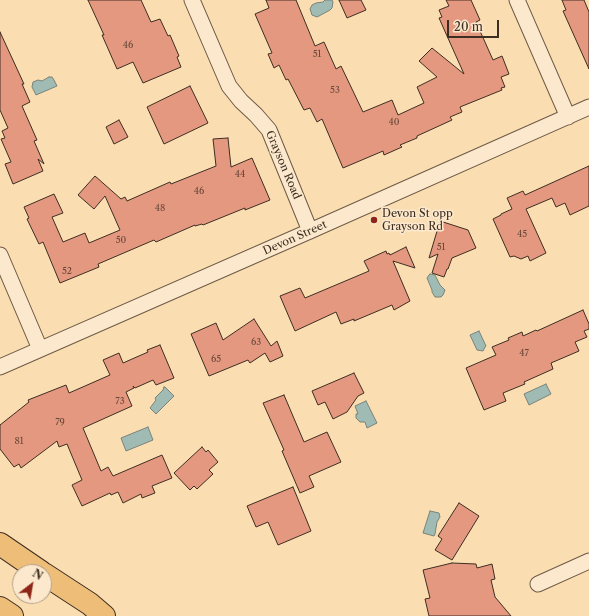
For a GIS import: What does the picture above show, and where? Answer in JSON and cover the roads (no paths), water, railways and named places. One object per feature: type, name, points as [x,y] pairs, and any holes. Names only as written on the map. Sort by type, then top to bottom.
[{"type":"highway","points":[[0,544],[30,564]]},
{"type":"highway","points":[[52,579],[90,604],[104,616]]},
{"type":"highway","points":[[0,608],[12,616]]},
{"type":"street","name":"Grayson Road","points":[[192,0],[229,86],[241,101],[269,130],[310,231]]},
{"type":"street","points":[[518,0],[568,117]]},
{"type":"street","name":"Devon Street","points":[[0,367],[589,107]]},
{"type":"street","points":[[0,255],[40,349]]},
{"type":"street","points":[[538,584],[589,561]]},
{"type":"water","points":[[325,0],[332,0],[332,8],[317,17],[312,15],[310,9],[312,5]]},
{"type":"water","points":[[52,77],[57,86],[36,95],[32,87],[33,82],[38,80],[42,81]]},
{"type":"water","points":[[430,274],[435,275],[440,285],[445,290],[441,297],[435,297],[432,292],[427,278]]},
{"type":"water","points":[[479,331],[486,346],[483,351],[477,350],[470,335]]},
{"type":"water","points":[[546,384],[551,394],[529,405],[524,394]]},
{"type":"water","points":[[164,387],[174,396],[156,414],[150,408],[156,400],[155,398]]},
{"type":"water","points":[[366,401],[377,423],[367,428],[365,422],[360,422],[356,418],[356,414],[358,414],[355,406]]},
{"type":"water","points":[[148,427],[153,440],[126,451],[121,438]]},
{"type":"water","points":[[430,511],[439,513],[440,517],[437,522],[434,536],[423,533]]},
{"type":"place","name":"Devon St opp Grayson Rd","points":[[374,220]]}]
